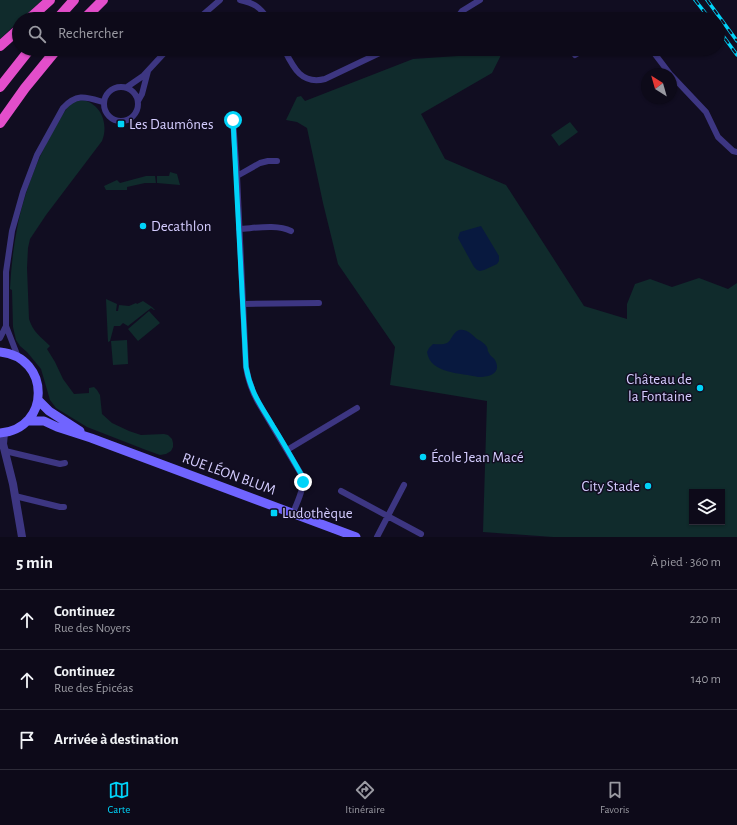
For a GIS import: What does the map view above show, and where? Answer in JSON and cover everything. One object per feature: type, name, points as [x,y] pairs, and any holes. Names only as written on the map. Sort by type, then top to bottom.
[{"type":"highway","points":[[37,12],[50,0]]},
{"type":"highway","points":[[63,12],[74,0]]},
{"type":"highway","points":[[91,12],[103,0]]},
{"type":"highway","points":[[0,46],[12,35]]},
{"type":"highway","points":[[0,87],[24,56]]},
{"type":"highway","points":[[0,123],[25,88],[51,56]]},
{"type":"main road","points":[[0,352],[18,357],[29,366],[38,386],[38,400],[33,414],[27,421],[3,440]]},
{"type":"main road","name":"RUE LÉON BLUM","points":[[38,400],[49,411],[91,438]]},
{"type":"main road","name":"RUE LÉON BLUM","points":[[27,421],[44,422],[91,438],[356,537]]},
{"type":"street","points":[[206,12],[220,0]]},
{"type":"street","points":[[240,0],[247,1],[263,12]]},
{"type":"street","points":[[461,12],[480,0]]},
{"type":"street","points":[[127,87],[138,81],[161,56]]},
{"type":"street","points":[[288,56],[301,75],[317,81],[325,79],[373,56]]},
{"type":"street","points":[[657,56],[666,68]]},
{"type":"street","points":[[138,100],[142,94],[148,71]]},
{"type":"street","points":[[677,81],[706,112],[718,137],[735,152]]},
{"type":"street","points":[[117,87],[127,87],[132,90],[138,100],[136,113],[131,118],[126,120],[114,120],[107,115],[104,110],[103,102],[106,95],[111,89],[117,87]]},
{"type":"street","points":[[18,357],[6,326],[6,272],[12,231],[22,192],[37,155],[59,114],[68,102],[75,98],[84,97],[103,102]]},
{"type":"street","points":[[233,120],[240,229],[246,367],[248,380],[258,402],[301,474],[303,482],[302,488],[293,513]]},
{"type":"street","points":[[237,176],[260,163],[277,161]]},
{"type":"street","points":[[240,229],[277,227],[292,231]]},
{"type":"street","points":[[243,304],[320,303]]},
{"type":"street","points":[[0,338],[6,326]]},
{"type":"street","points":[[287,450],[357,408]]},
{"type":"street","points":[[3,440],[60,464],[65,463]]},
{"type":"street","points":[[3,440],[22,537]]},
{"type":"street","points":[[377,537],[404,485]]},
{"type":"street","points":[[341,491],[421,534]]},
{"type":"street","points":[[15,496],[64,507]]},
{"type":"green space","points":[[0,0],[42,0],[29,12],[12,12],[12,28],[0,39]]},
{"type":"green space","points":[[458,56],[500,56],[492,73],[421,114],[445,159],[506,185],[584,306],[627,319],[627,304],[635,284],[650,279],[672,287],[699,278],[728,289],[737,283],[737,537],[553,537],[483,532],[487,401],[390,385],[395,347],[338,264],[307,128],[297,122],[286,120],[297,97],[301,96],[305,101],[413,59]]},
{"type":"green space","points":[[82,100],[89,102],[99,110],[104,121],[104,134],[102,141],[46,215],[30,239],[27,268],[29,319],[35,331],[50,346],[47,349],[63,379],[74,394],[89,393],[89,388],[94,387],[100,395],[102,414],[112,423],[141,435],[168,435],[172,439],[173,447],[171,451],[166,454],[160,455],[87,427],[56,408],[50,400],[41,369],[16,340],[13,327],[12,290],[10,289],[14,244],[20,215],[28,186],[39,158],[53,131],[69,106],[74,102]]},
{"type":"green space","points":[[570,122],[578,132],[559,146],[551,135]]},
{"type":"green space","points":[[170,172],[177,174],[180,185],[157,183],[157,176],[169,176]]},
{"type":"green space","points":[[146,176],[155,176],[156,183],[145,183],[127,187],[127,190],[106,190],[104,186],[117,180],[120,183]]},
{"type":"green space","points":[[106,299],[117,304],[116,311],[118,311],[119,305],[129,306],[143,301],[155,310],[151,308],[128,326],[123,323],[120,326],[114,326],[110,341],[108,342]]},
{"type":"green space","points":[[149,311],[160,323],[138,341],[128,329]]},
{"type":"green space","points":[[127,340],[128,364],[113,365],[111,341]]},
{"type":"water","points":[[481,226],[499,256],[499,261],[497,264],[480,271],[474,267],[458,238],[460,232]]},
{"type":"water","points":[[459,330],[469,332],[487,347],[489,354],[497,364],[496,371],[494,373],[487,376],[478,377],[456,373],[440,369],[429,359],[427,352],[433,344],[447,343]]},
{"type":"railway","points":[[695,0],[704,12]]},
{"type":"railway","points":[[707,0],[716,12]]},
{"type":"railway","points":[[725,25],[737,41]]},
{"type":"railway","points":[[725,39],[737,55]]},
{"type":"place","name":"Les Daumônes","points":[[121,124]]},
{"type":"place","name":"Decathlon","points":[[143,226]]},
{"type":"place","name":"Château de la Fontaine","points":[[700,388]]},
{"type":"place","name":"École Jean Macé","points":[[423,457]]},
{"type":"place","name":"City Stade","points":[[648,486]]},
{"type":"place","name":"Ludothèque","points":[[274,513]]},
{"type":"route","points":[[233,120],[240,229],[246,367],[248,380],[258,402],[301,474],[303,482]]}]
